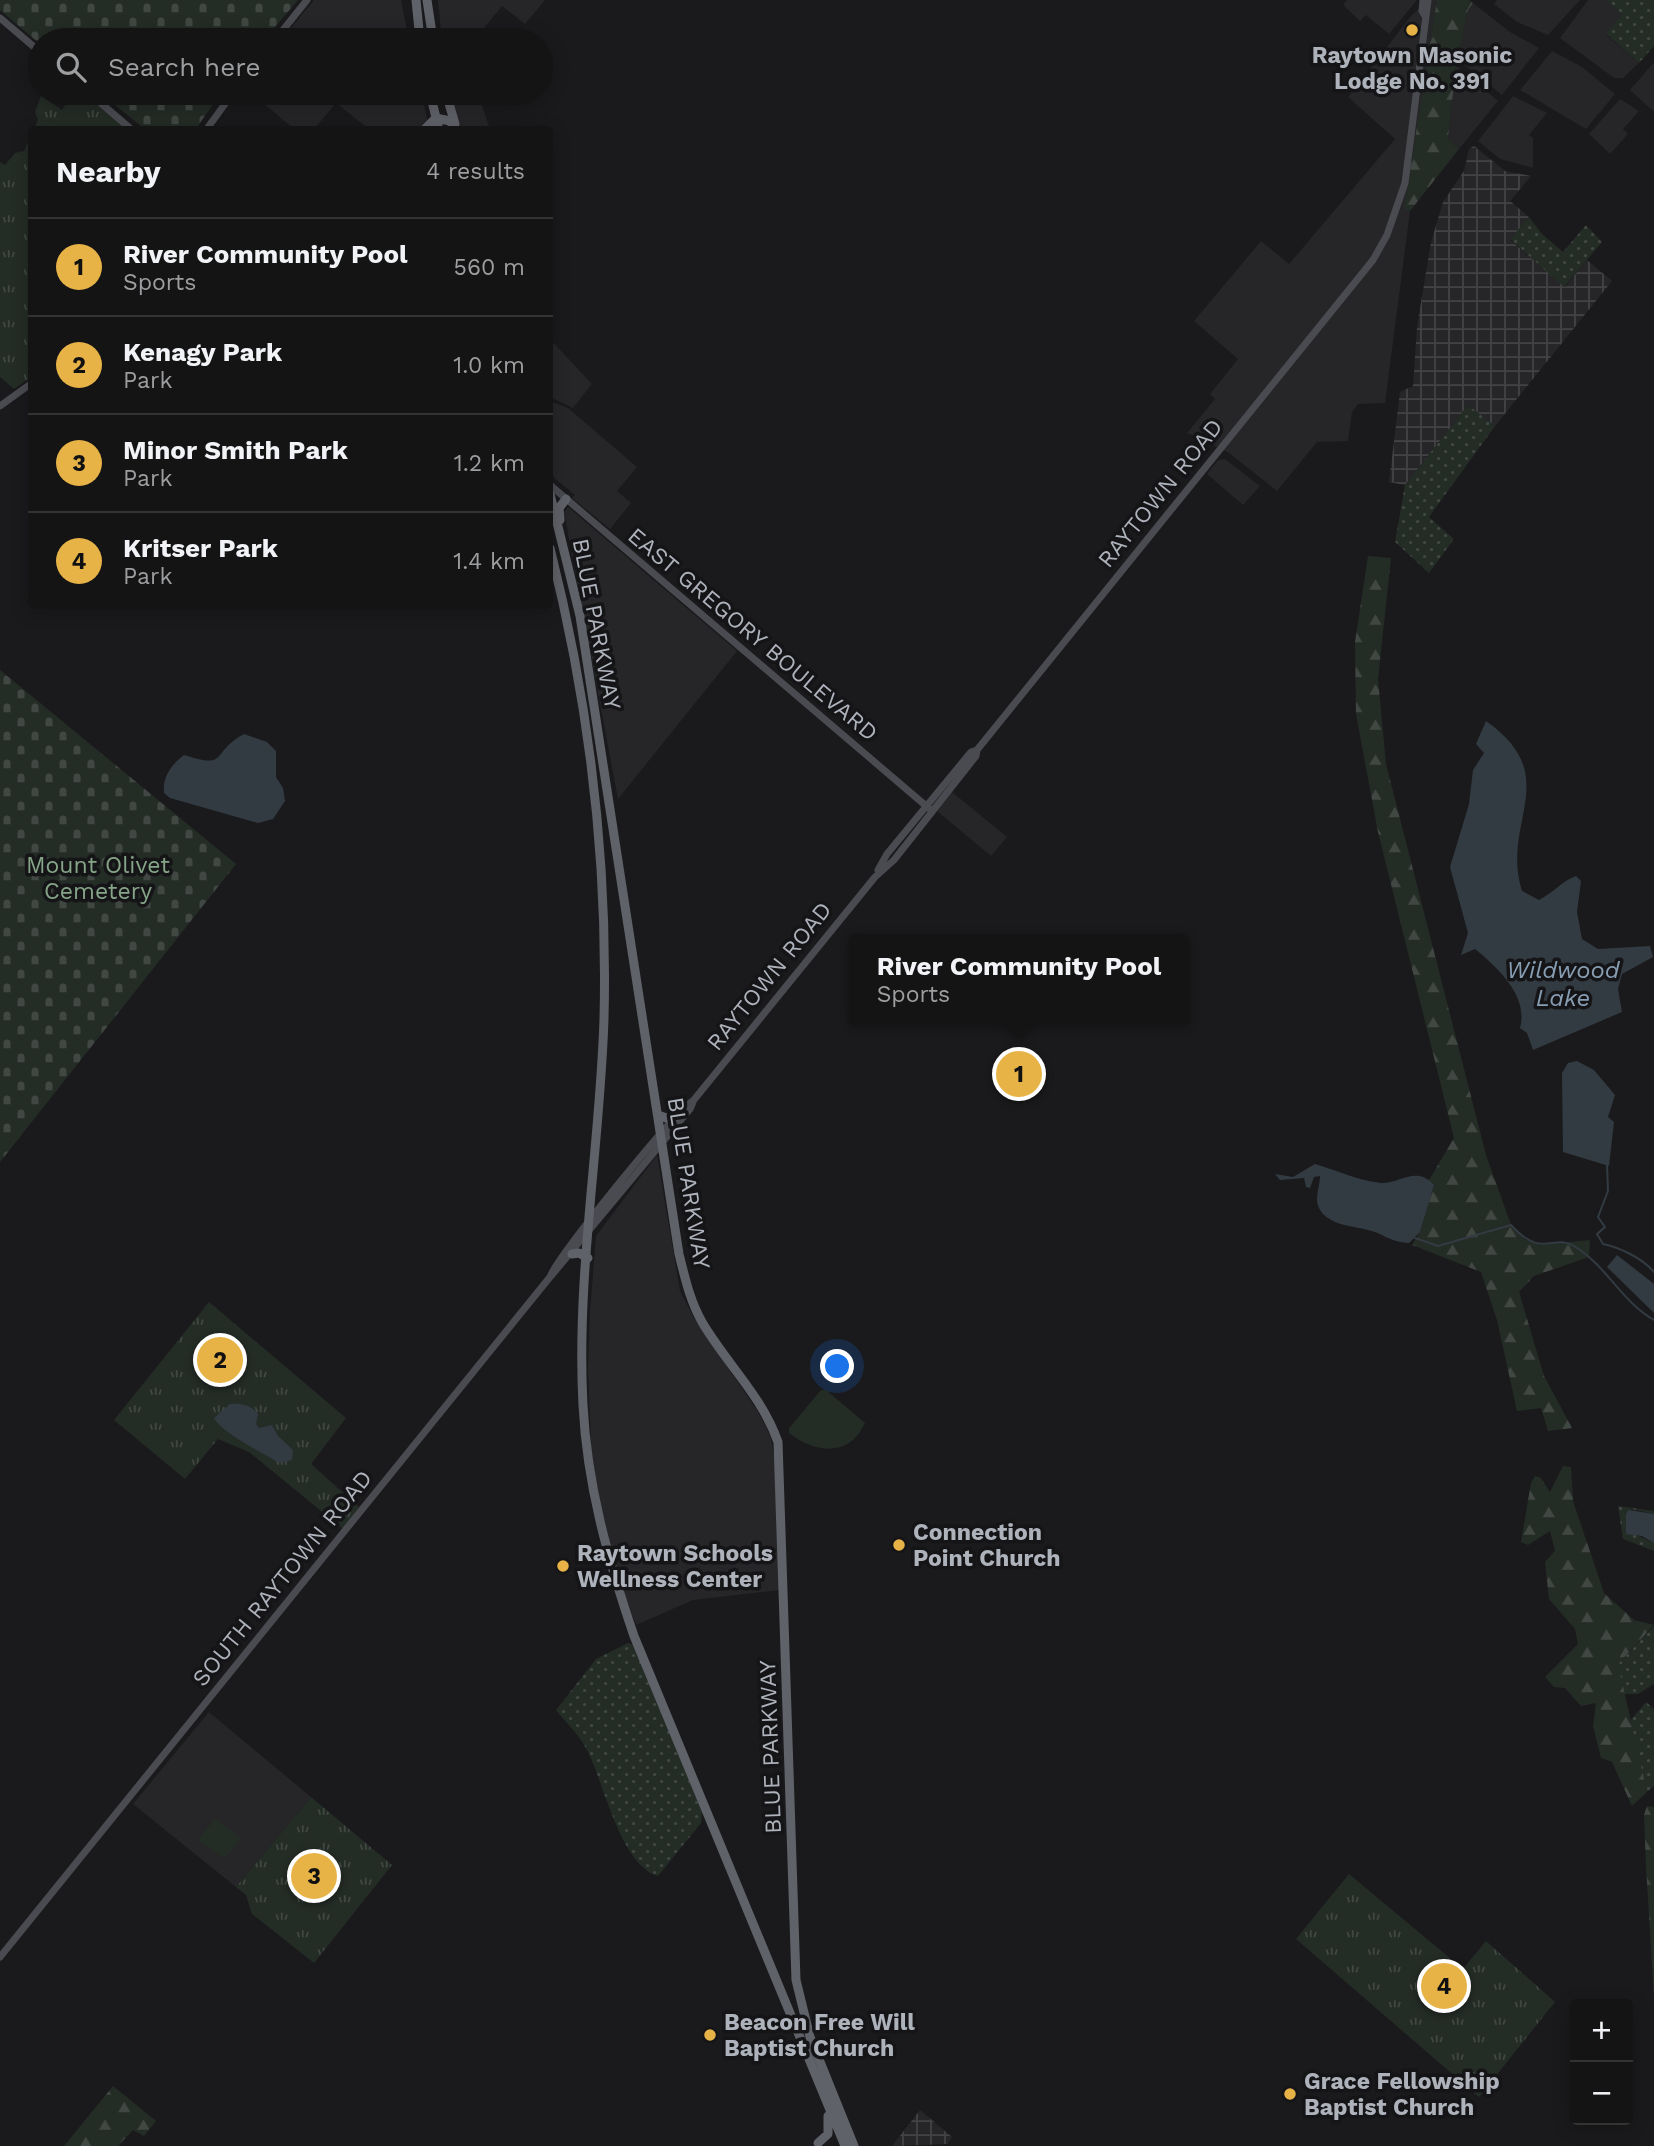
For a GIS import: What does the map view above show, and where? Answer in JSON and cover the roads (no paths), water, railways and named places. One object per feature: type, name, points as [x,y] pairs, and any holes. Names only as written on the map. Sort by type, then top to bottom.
[{"type":"highway","points":[[416,0],[419,28]]},
{"type":"highway","points":[[427,0],[431,28]]},
{"type":"highway","points":[[449,105],[455,126]]},
{"type":"highway","points":[[437,121],[443,111],[450,108]]},
{"type":"highway","points":[[437,121],[450,121],[453,126]]},
{"type":"highway","points":[[564,549],[559,511],[566,499]]},
{"type":"highway","name":"BLUE PARKWAY","points":[[553,506],[584,643],[679,1254],[692,1301],[709,1334],[762,1406],[778,1442],[796,1980],[810,2037],[854,2146]]},
{"type":"highway","name":"BLUE PARKWAY","points":[[553,561],[578,670],[599,833],[604,1019],[587,1258],[583,1405],[595,1502],[609,1561],[634,1636],[844,2146]]},
{"type":"highway","points":[[658,1115],[669,1119],[675,1117]]},
{"type":"highway","points":[[572,1254],[579,1253],[587,1258]]},
{"type":"highway","points":[[822,2091],[831,2128],[818,2143],[831,2141],[844,2146]]},
{"type":"main road","points":[[285,28],[307,0]]},
{"type":"main road","points":[[1423,0],[1422,11],[1425,16]]},
{"type":"main road","points":[[1425,16],[1429,0]]},
{"type":"main road","name":"RAYTOWN ROAD","points":[[551,1277],[589,1234],[662,1139],[675,1117],[693,1101],[874,877],[887,854],[929,809],[971,752],[977,750],[1373,260],[1387,235],[1405,183],[1411,151],[1425,16]]},
{"type":"main road","points":[[0,18],[28,42]]},
{"type":"main road","points":[[103,105],[127,126]]},
{"type":"main road","points":[[209,126],[224,105]]},
{"type":"main road","points":[[0,406],[28,386]]},
{"type":"main road","name":"EAST GREGORY BOULEVARD","points":[[553,488],[929,809]]},
{"type":"main road","name":"RAYTOWN ROAD","points":[[590,1222],[690,1109],[693,1101]]},
{"type":"main road","name":"SOUTH RAYTOWN ROAD","points":[[0,1956],[551,1277],[590,1222]]},
{"type":"water","name":"Wildwood Lake","points":[[1486,721],[1509,742],[1522,761],[1526,781],[1517,866],[1522,891],[1539,900],[1576,876],[1581,881],[1577,912],[1582,939],[1598,949],[1650,946],[1653,957],[1622,974],[1618,989],[1622,1012],[1533,1050],[1527,1033],[1520,1028],[1520,1005],[1509,983],[1493,964],[1475,949],[1461,955],[1468,933],[1450,867],[1469,804],[1473,770],[1484,753],[1476,744]]},
{"type":"water","points":[[244,734],[267,742],[276,751],[276,777],[283,788],[285,801],[273,819],[258,823],[170,798],[164,793],[169,771],[184,755],[214,760]]},
{"type":"water","points":[[1577,1061],[1594,1070],[1615,1095],[1608,1117],[1614,1122],[1609,1166],[1563,1152],[1562,1073],[1568,1063]]},
{"type":"water","points":[[1315,1164],[1373,1182],[1388,1183],[1414,1176],[1427,1179],[1434,1185],[1420,1232],[1409,1243],[1334,1221],[1319,1208],[1317,1196],[1320,1176],[1314,1177],[1310,1188],[1306,1187],[1304,1178],[1280,1180],[1275,1174],[1293,1177]]},
{"type":"water","points":[[1617,1255],[1654,1284],[1654,1313],[1607,1267]]},
{"type":"water","points":[[230,1404],[252,1408],[258,1414],[256,1424],[259,1428],[272,1425],[278,1436],[293,1450],[292,1460],[279,1463],[218,1424],[214,1418]]},
{"type":"water","points":[[1629,1510],[1654,1514],[1654,1543],[1642,1536],[1626,1534],[1626,1514]]},
{"type":"waterway","points":[[1607,1165],[1608,1191],[1598,1217],[1605,1227],[1597,1234],[1603,1244],[1631,1254],[1654,1272]]},
{"type":"waterway","points":[[1415,1238],[1438,1246],[1511,1225],[1539,1244],[1566,1243],[1596,1263],[1632,1304],[1654,1320]]},
{"type":"place","name":"Raytown Masonic Lodge No. 391","points":[[1412,30]]},
{"type":"place","name":"River Community Pool","points":[[1019,1074]]},
{"type":"place","name":"Kenagy Park","points":[[220,1360]]},
{"type":"place","name":"Connection Point Church","points":[[899,1545]]},
{"type":"place","name":"Raytown Schools Wellness Center","points":[[563,1566]]},
{"type":"place","name":"Minor Smith Park","points":[[314,1876]]},
{"type":"place","name":"Kritser Park","points":[[1444,1986]]},
{"type":"place","name":"Beacon Free Will Baptist Church","points":[[710,2035]]},
{"type":"place","name":"Grace Fellowship Baptist Church","points":[[1290,2094]]},
{"type":"park label","name":"Mount Olivet Cemetery","points":[[98,878]]}]
